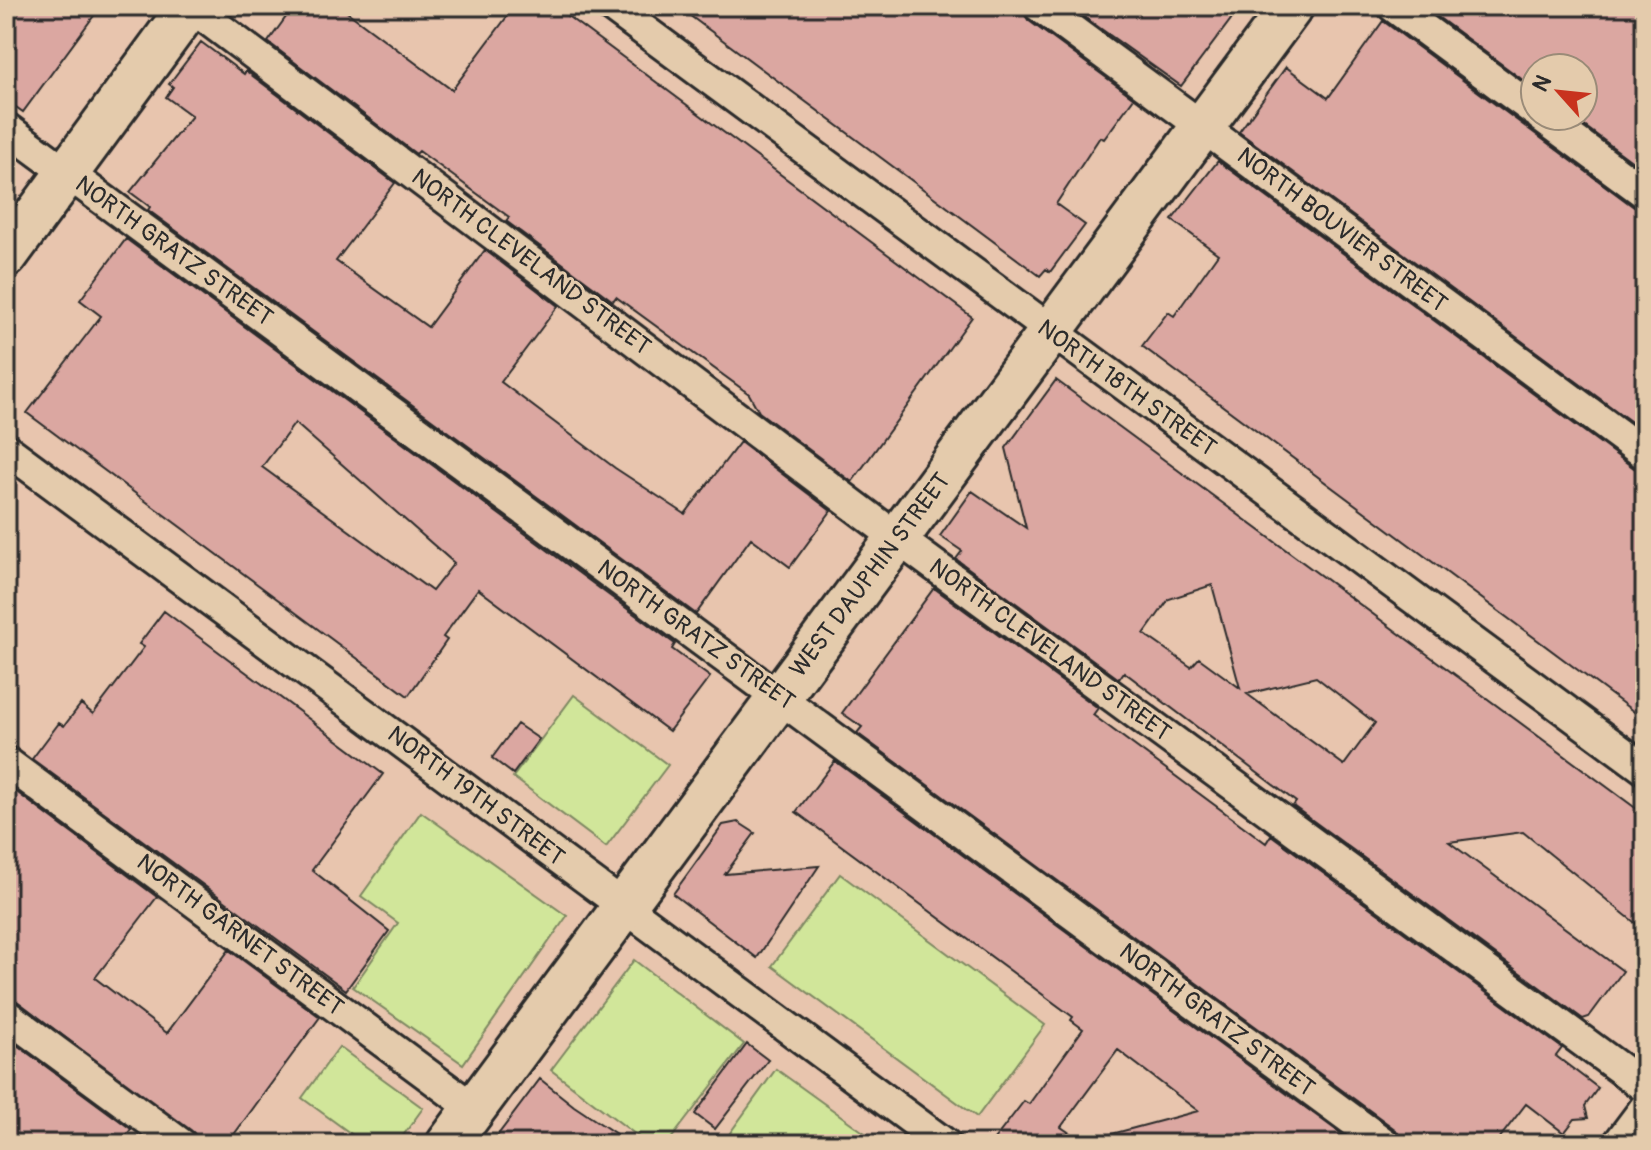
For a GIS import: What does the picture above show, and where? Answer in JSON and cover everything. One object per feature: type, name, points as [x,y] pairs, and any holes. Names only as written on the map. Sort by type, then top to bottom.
[{"type":"street","points":[[6,256],[190,6]]},
{"type":"street","name":"NORTH CLEVELAND STREET","points":[[190,6],[897,538],[1645,1087]]},
{"type":"street","name":"NORTH 18TH STREET","points":[[611,6],[1645,769]]},
{"type":"street","name":"NORTH BOUVIER STREET","points":[[1039,6],[1645,454]]},
{"type":"street","name":"WEST DAUPHIN STREET","points":[[448,1144],[1292,6]]},
{"type":"street","points":[[1393,6],[1519,99]]},
{"type":"street","name":"NORTH GRATZ STREET","points":[[6,128],[1385,1144]]},
{"type":"street","points":[[1563,132],[1645,193]]},
{"type":"street","name":"NORTH 19TH STREET","points":[[6,449],[945,1144]]},
{"type":"street","name":"NORTH GARNET STREET","points":[[6,762],[474,1109]]},
{"type":"street","points":[[6,1015],[181,1144]]},
{"type":"street","points":[[1618,1144],[1645,1108]]},
{"type":"green space","points":[[574,695],[668,765],[606,847],[513,777]]},
{"type":"green space","points":[[421,812],[567,916],[463,1064],[353,987],[398,923],[361,896]]},
{"type":"green space","points":[[840,874],[1045,1025],[977,1117],[772,966]]},
{"type":"green space","points":[[634,960],[744,1044],[667,1144],[648,1144],[551,1070]]},
{"type":"green space","points":[[339,1047],[423,1108],[397,1144],[365,1144],[302,1098]]},
{"type":"green space","points":[[776,1069],[880,1144],[722,1144]]},
{"type":"building","points":[[22,6],[101,6],[23,112],[6,100],[6,28]]},
{"type":"building","points":[[294,6],[339,6],[452,90],[515,6],[554,6],[972,317],[852,482],[759,412],[749,394],[616,297],[613,301],[506,221],[509,217],[419,151],[416,154],[268,42]]},
{"type":"building","points":[[677,6],[1021,6],[1028,20],[1134,98],[1104,139],[1100,137],[1056,204],[1085,225],[1050,272],[1046,269],[1040,276]]},
{"type":"building","points":[[1069,6],[1241,6],[1181,86]]},
{"type":"building","points":[[1423,6],[1645,6],[1645,171],[1593,132],[1599,132],[1599,52],[1519,52],[1519,77]]},
{"type":"building","points":[[1383,21],[1519,122],[1519,132],[1533,132],[1634,207],[1645,211],[1645,432],[1239,132],[1286,67],[1328,98]]},
{"type":"building","points":[[201,42],[244,74],[246,71],[395,183],[336,261],[428,327],[485,250],[558,306],[501,382],[615,468],[685,514],[740,442],[831,511],[790,567],[751,538],[696,614],[148,210],[150,207],[130,192],[192,116],[166,97],[173,87],[169,84]]},
{"type":"building","points":[[1218,161],[1634,468],[1645,472],[1645,720],[1142,346],[1168,312],[1174,316],[1218,254],[1172,220]]},
{"type":"building","points":[[126,239],[675,644],[672,649],[710,677],[669,731],[478,589],[443,637],[447,640],[408,696],[27,413],[101,316],[80,300]],"holes":[[[295,423],[454,563],[432,591],[262,467]]]},
{"type":"building","points":[[1056,380],[1645,815],[1645,931],[1523,832],[1449,842],[1623,971],[1589,1017],[1583,1019],[1293,806],[1296,802],[1124,672],[1119,679],[956,559],[962,551],[940,536],[972,491],[1026,528],[1006,448]],"holes":[[[1212,585],[1240,688],[1199,658],[1191,667],[1144,634],[1169,599]],[[1316,677],[1375,723],[1344,765],[1247,694]]]},
{"type":"building","points":[[934,588],[1098,708],[1093,715],[1266,843],[1271,835],[1562,1048],[1556,1056],[1598,1088],[1585,1106],[1588,1118],[1575,1119],[1564,1133],[1526,1104],[1495,1144],[1403,1144],[1396,1130],[857,733],[862,727],[842,713]]},
{"type":"building","points":[[164,611],[383,774],[312,870],[389,931],[346,990],[32,759],[59,723],[64,726],[81,704],[93,714],[144,647],[139,644]]},
{"type":"building","points":[[517,724],[539,739],[513,774],[492,758]]},
{"type":"building","points":[[835,761],[1355,1144],[1109,1144],[1108,1135],[1198,1111],[1118,1050],[1061,1127],[1086,1144],[991,1144],[1024,1101],[1029,1104],[1083,1029],[1071,1020],[1073,1017],[796,812]]},
{"type":"building","points":[[11,788],[157,897],[95,978],[167,1033],[229,950],[320,1017],[227,1144],[212,1144],[203,1136],[201,1140],[17,1001],[6,997],[6,794]]},
{"type":"building","points":[[738,822],[755,833],[725,874],[819,866],[757,958],[673,894],[723,825]]},
{"type":"building","points":[[6,1037],[131,1129],[120,1144],[6,1144]]},
{"type":"building","points":[[747,1044],[768,1060],[715,1129],[695,1114]]},
{"type":"building","points":[[540,1079],[574,1106],[631,1144],[491,1144]]}]
